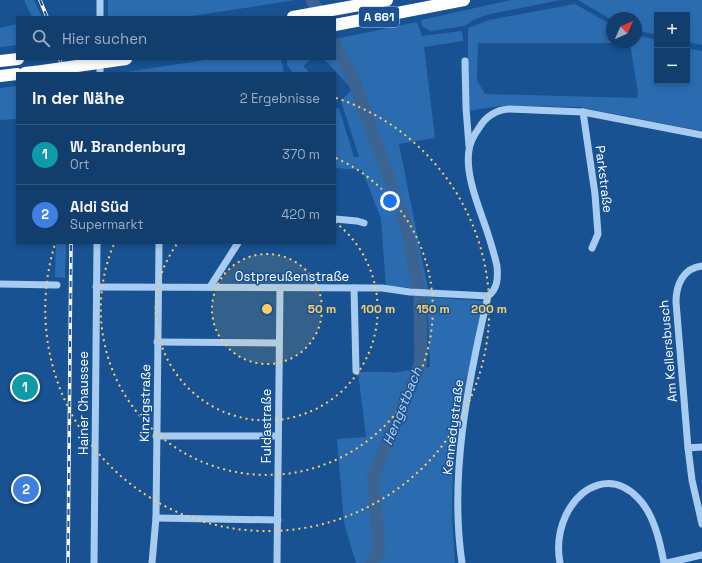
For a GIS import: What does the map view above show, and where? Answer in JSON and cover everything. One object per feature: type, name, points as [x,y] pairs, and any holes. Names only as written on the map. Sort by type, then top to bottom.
[{"type":"highway","name":"A 661","points":[[299,16],[387,0]]},
{"type":"highway","name":"A 661","points":[[336,25],[464,0]]},
{"type":"highway","points":[[0,61],[16,59]]},
{"type":"highway","points":[[34,72],[119,60]]},
{"type":"highway","points":[[0,76],[16,74]]},
{"type":"street","points":[[100,0],[100,16]]},
{"type":"street","points":[[100,60],[100,72]]},
{"type":"street","name":"Kennedystraße","points":[[462,563],[458,531],[461,440],[480,330],[488,296],[495,289],[498,275],[497,266],[470,176],[468,163],[469,148],[466,108],[466,61]]},
{"type":"street","points":[[469,148],[482,123],[489,115],[498,111],[509,109],[583,112],[702,135]]},
{"type":"street","name":"Parkstraße","points":[[583,112],[595,194],[598,234],[592,248]]},
{"type":"street","points":[[336,219],[364,223]]},
{"type":"street","name":"Hainer Chaussee","points":[[94,563],[97,244]]},
{"type":"street","name":"Kinzigstraße","points":[[152,563],[156,518],[159,244]]},
{"type":"street","points":[[210,287],[237,244]]},
{"type":"street","name":"Am Kellersbusch","points":[[702,266],[695,267],[686,273],[679,283],[676,294],[688,448],[692,480],[702,524]]},
{"type":"street","points":[[0,284],[57,285]]},
{"type":"street","name":"Ostpreußenstraße","points":[[96,286],[159,288],[382,288],[410,292],[488,296]]},
{"type":"street","name":"Fuldastraße","points":[[277,563],[280,288]]},
{"type":"street","points":[[354,288],[356,371]]},
{"type":"street","points":[[157,342],[279,343]]},
{"type":"street","points":[[156,436],[278,436]]},
{"type":"street","points":[[688,448],[702,447]]},
{"type":"street","points":[[560,563],[558,548],[559,539],[566,515],[573,504],[584,492],[592,487],[608,483],[626,488],[641,502],[654,527],[666,563],[702,555]]},
{"type":"street","points":[[156,518],[278,520]]},
{"type":"shaded area","points":[[24,0],[34,0],[42,16],[32,16]]},
{"type":"shaded area","points":[[108,0],[296,0],[192,16],[108,16]]},
{"type":"shaded area","points":[[511,0],[561,0],[490,14],[473,20],[465,26],[431,31],[422,26],[421,20]]},
{"type":"shaded area","points":[[578,0],[702,0],[702,45],[690,43],[690,12],[654,12],[654,34],[642,31],[642,12],[606,12],[606,16]]},
{"type":"shaded area","points":[[575,4],[606,22],[606,43],[478,43],[477,80],[485,94],[637,98],[638,93],[631,48],[642,48],[642,36],[654,39],[654,84],[690,84],[690,49],[702,51],[702,131],[579,107],[499,106],[468,111],[468,28],[489,20]]},
{"type":"shaded area","points":[[417,22],[422,36],[462,31],[463,41],[424,47],[435,138],[399,144],[428,289],[386,286],[381,218],[362,170],[336,168],[336,108],[339,109],[354,157],[359,157],[341,101],[352,89],[325,60],[336,60],[336,39]]},
{"type":"shaded area","points":[[16,24],[16,45],[0,47],[0,28]]},
{"type":"shaded area","points":[[205,60],[281,60],[284,72],[126,72]]},
{"type":"shaded area","points":[[287,60],[310,60],[303,66],[308,72],[292,72],[287,65]]},
{"type":"shaded area","points":[[16,86],[16,119],[0,120],[0,88]]},
{"type":"shaded area","points":[[56,244],[66,244],[65,278],[55,277]]},
{"type":"shaded area","points":[[427,297],[483,301],[472,351],[455,453],[452,505],[455,563],[356,563],[344,523],[337,439],[366,437],[358,372],[392,373],[430,367]]},
{"type":"waterway","name":"Hengstbach","points":[[312,0],[320,16]]},
{"type":"waterway","name":"Hengstbach","points":[[336,47],[353,78],[406,225],[420,297],[420,365],[373,477],[379,552],[372,563]]},
{"type":"railway","points":[[40,0],[47,16]]},
{"type":"railway","points":[[60,60],[63,72]]},
{"type":"railway","points":[[68,563],[71,244]]},
{"type":"place","name":"W. Brandenburg","points":[[25,387]]},
{"type":"place","name":"Aldi Süd","points":[[26,489]]}]
